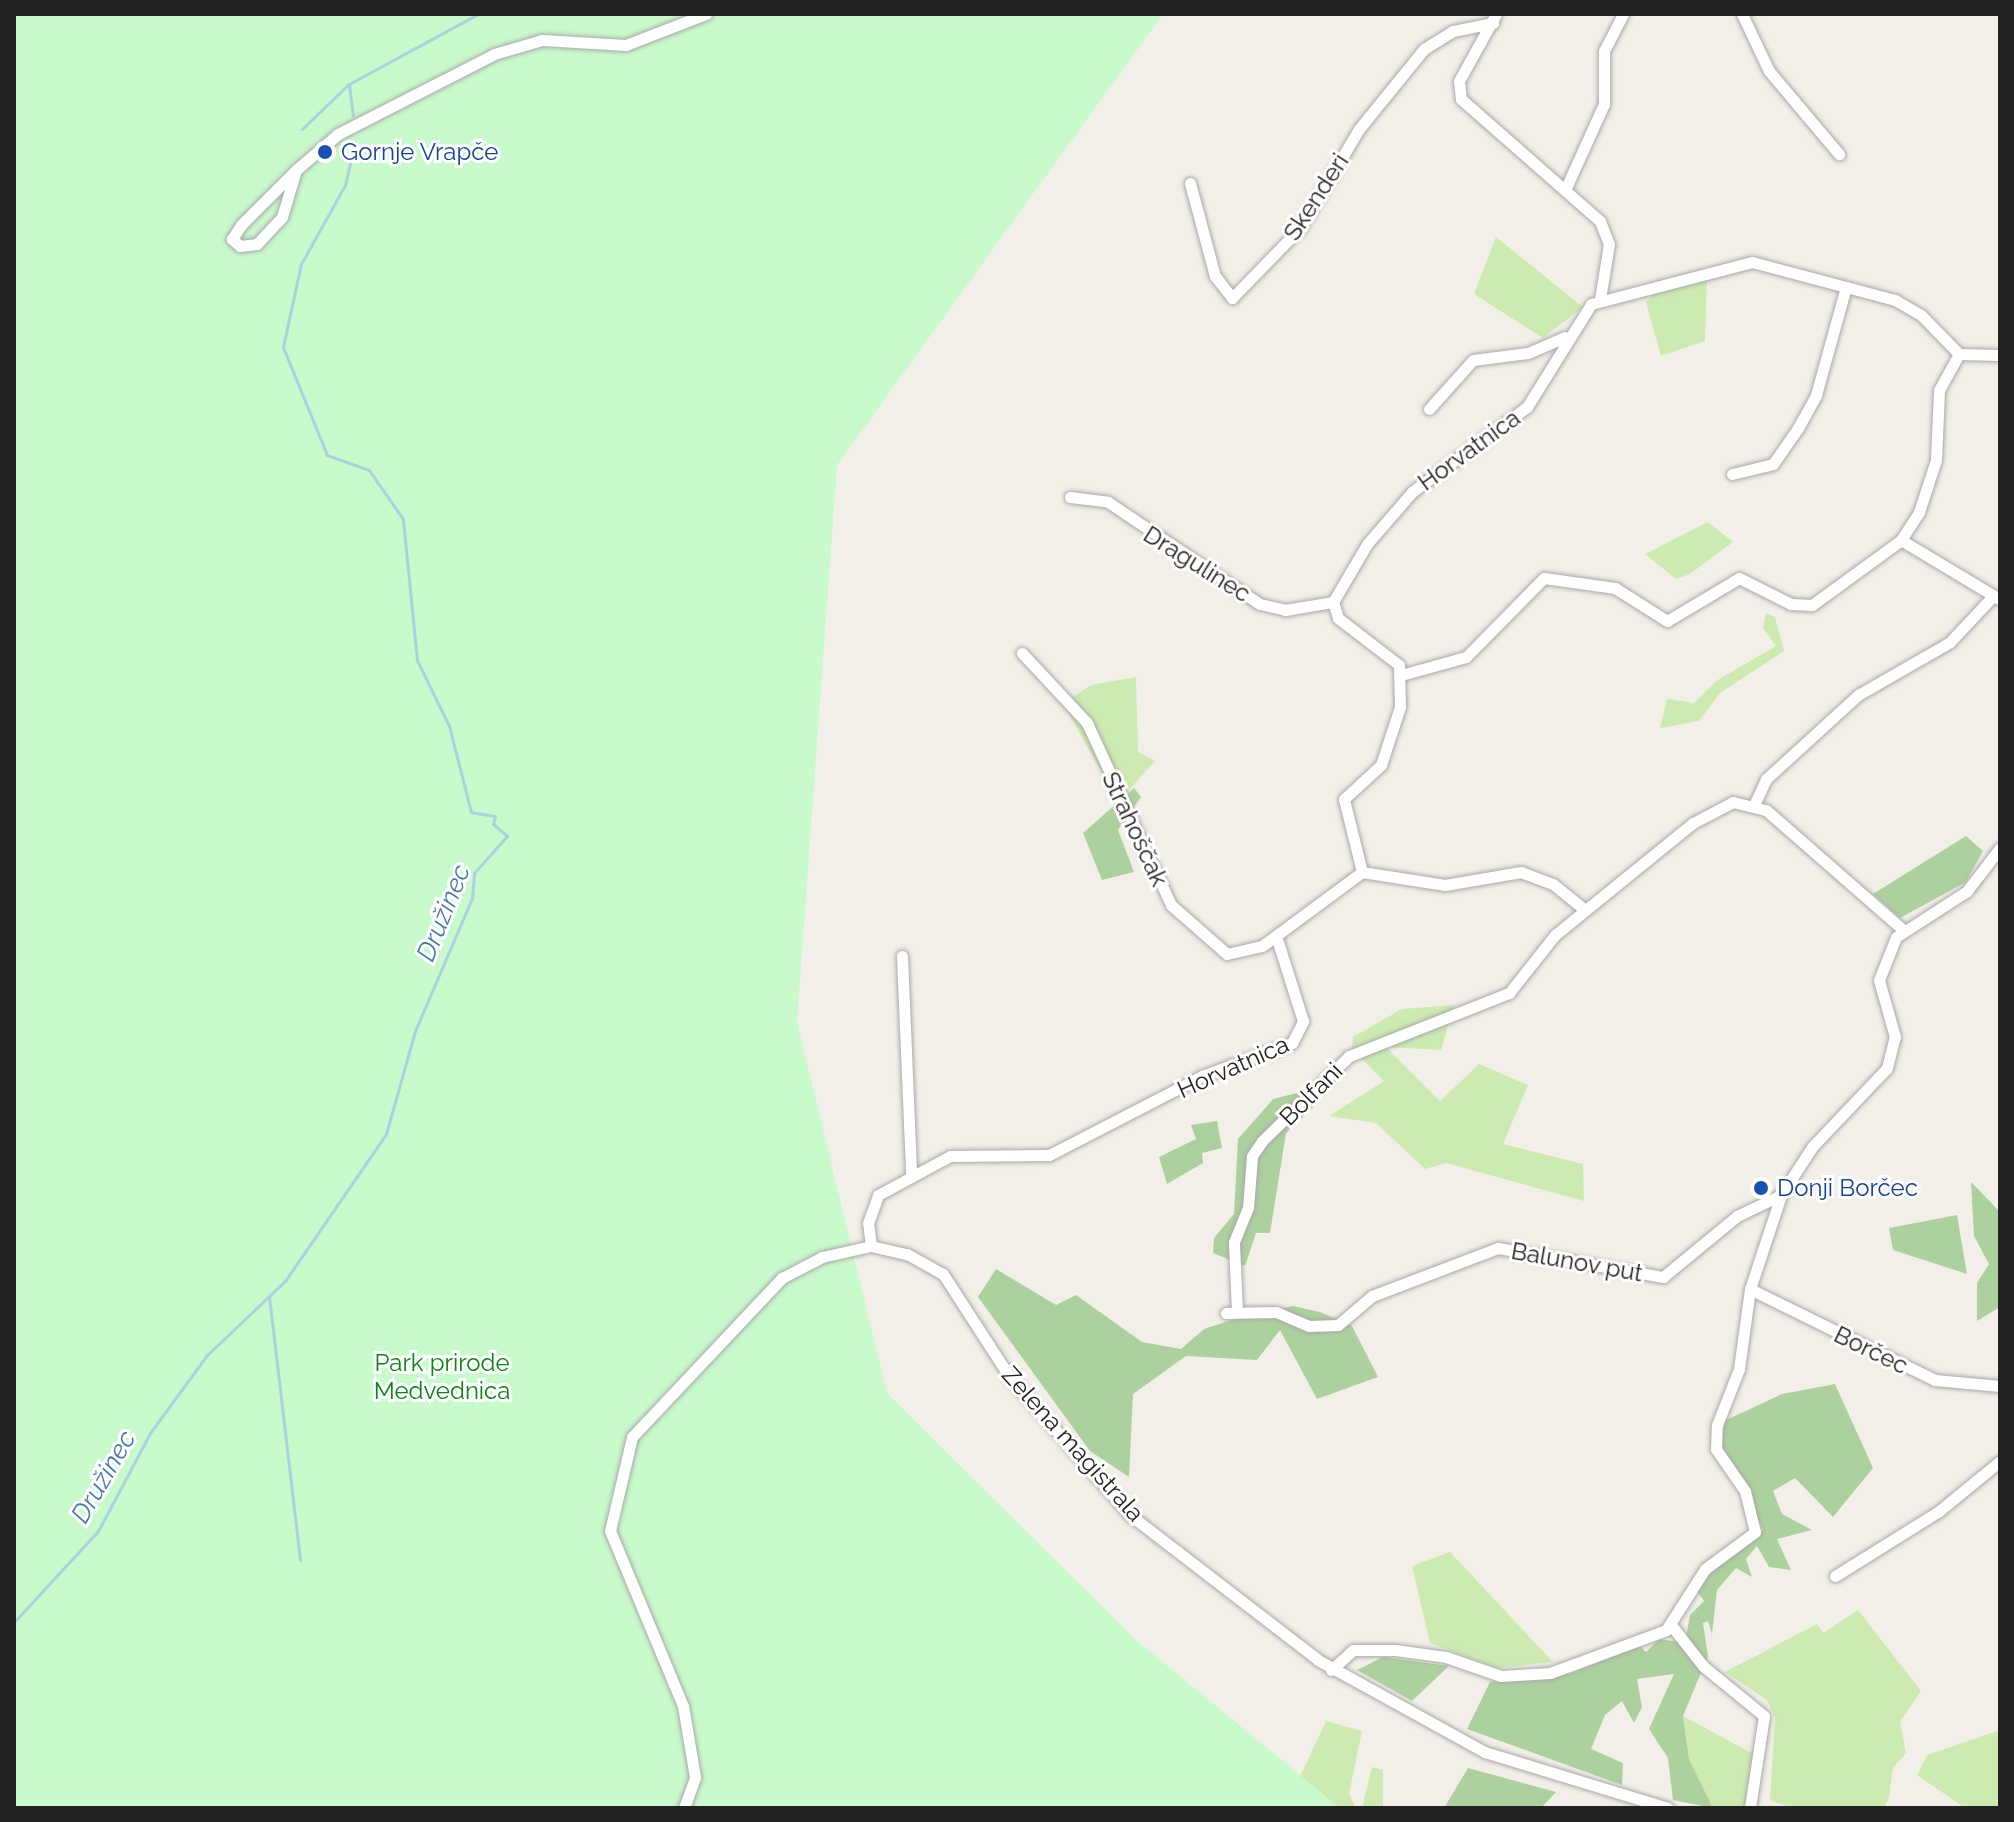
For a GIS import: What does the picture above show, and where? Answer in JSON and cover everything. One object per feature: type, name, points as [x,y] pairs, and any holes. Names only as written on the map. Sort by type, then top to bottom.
[{"type":"street","points":[[296,170],[282,217],[257,244],[240,246],[236,232],[296,170],[354,125],[518,44],[626,45],[706,14]]},
{"type":"street","points":[[1565,190],[1604,104],[1604,51],[1623,14]]},
{"type":"street","points":[[1742,14],[1769,71],[1839,154]]},
{"type":"street","points":[[1494,18],[1459,81],[1461,99],[1565,190],[1606,233],[1600,299],[1752,262],[1910,307],[1959,354],[2000,355]]},
{"type":"street","name":"Skenderi","points":[[1190,183],[1215,276],[1232,298],[1301,227],[1359,129],[1424,49],[1453,31],[1494,18]]},
{"type":"street","points":[[1732,474],[1773,464],[1798,428],[1816,395],[1846,287]]},
{"type":"street","name":"Horvatnica","points":[[1333,602],[1367,544],[1412,492],[1527,407],[1565,337],[1600,299]]},
{"type":"street","name":"Horvatnica","points":[[1429,409],[1473,360],[1528,353],[1565,337]]},
{"type":"street","points":[[1401,675],[1466,657],[1538,581],[1615,588],[1667,621],[1739,578],[1804,607],[1901,540],[1928,491],[1939,390],[1959,354]]},
{"type":"street","name":"Dragulinec","points":[[1070,497],[1108,502],[1183,558],[1226,576],[1268,607],[1333,602]]},
{"type":"street","points":[[1901,540],[1997,598],[1950,642],[1858,695],[1766,779],[1754,805],[1777,816],[1902,929]]},
{"type":"street","points":[[1333,602],[1338,618],[1396,661],[1401,675],[1400,707],[1381,765],[1344,799],[1362,872]]},
{"type":"street","name":"Strahoščak","points":[[1022,653],[1087,723],[1171,905],[1227,954],[1277,939]]},
{"type":"street","name":"Bolfani","points":[[1232,1312],[1234,1242],[1248,1208],[1252,1156],[1262,1141],[1349,1056],[1509,993],[1545,945],[1693,823],[1733,802],[1754,805]]},
{"type":"street","points":[[1331,1670],[1353,1650],[1395,1650],[1446,1657],[1501,1676],[1550,1673],[1671,1625],[1705,1569],[1755,1532],[1745,1491],[1716,1449],[1717,1425],[1739,1369],[1750,1289],[1781,1195],[1812,1147],[1887,1068],[1895,1037],[1881,966],[1902,929],[1967,891],[2000,848]]},
{"type":"street","points":[[1277,939],[1362,872],[1445,885],[1521,872],[1553,884],[1585,910]]},
{"type":"street","name":"Horvatnica","points":[[871,1246],[874,1203],[911,1175],[950,1156],[1049,1155],[1202,1076],[1292,1043],[1303,1021],[1277,939]]},
{"type":"street","points":[[902,956],[911,1175]]},
{"type":"street","name":"Balunov put","points":[[1232,1312],[1338,1325],[1372,1296],[1498,1248],[1663,1277],[1737,1216],[1781,1195]]},
{"type":"street","name":"Zelena magistrala","points":[[684,1808],[695,1777],[683,1706],[610,1531],[632,1437],[782,1278],[822,1257],[871,1246],[907,1254],[943,1274],[1011,1379],[1130,1515],[1331,1670],[1485,1752],[1668,1808]]},
{"type":"street","name":"Borčec","points":[[1750,1289],[1935,1380],[2000,1386]]},
{"type":"street","points":[[1835,1576],[1939,1511],[2000,1461]]},
{"type":"street","points":[[1671,1625],[1703,1666],[1764,1716],[1750,1808]]},
{"type":"green space","name":"Park prirode Medvednica","points":[[14,14],[1163,14],[837,465],[797,1022],[887,1393],[1136,1640],[1340,1808],[14,1808]]},
{"type":"green space","points":[[1496,237],[1583,307],[1543,338],[1474,294]]},
{"type":"green space","points":[[1707,276],[1705,341],[1661,356],[1646,302],[1659,289]]},
{"type":"green space","points":[[1708,522],[1733,542],[1690,574],[1676,579],[1645,554]]},
{"type":"green space","points":[[1766,613],[1775,617],[1784,651],[1720,693],[1699,721],[1660,728],[1667,699],[1694,703],[1716,681],[1776,646],[1763,628]]},
{"type":"green space","points":[[1136,677],[1138,752],[1155,761],[1118,802],[1063,703],[1091,685]]},
{"type":"green space","points":[[1134,788],[1141,797],[1118,830],[1134,872],[1102,880],[1083,833]]},
{"type":"green space","points":[[1966,836],[1983,851],[1966,882],[1900,918],[1873,894]]},
{"type":"green space","points":[[1454,1005],[1441,1050],[1386,1047],[1440,1101],[1479,1064],[1528,1085],[1503,1144],[1583,1164],[1584,1201],[1446,1163],[1425,1169],[1376,1123],[1329,1116],[1384,1081],[1352,1049],[1353,1037],[1402,1009]]},
{"type":"green space","points":[[1301,1092],[1314,1106],[1286,1133],[1270,1233],[1256,1233],[1245,1266],[1213,1253],[1214,1238],[1234,1214],[1238,1139],[1273,1099]]},
{"type":"green space","points":[[1217,1121],[1222,1148],[1202,1153],[1203,1163],[1167,1184],[1159,1157],[1196,1139],[1191,1125]]},
{"type":"green space","points":[[1971,1182],[2000,1212],[2000,1307],[1977,1321],[1977,1283],[1989,1264],[1974,1236]]},
{"type":"green space","points":[[1957,1215],[1967,1274],[1893,1250],[1889,1228]]},
{"type":"green space","points":[[996,1269],[1056,1305],[1076,1295],[1142,1342],[1181,1349],[1204,1329],[1238,1318],[1293,1306],[1320,1312],[1352,1326],[1378,1377],[1317,1399],[1280,1330],[1257,1360],[1186,1356],[1133,1394],[1129,1477],[1090,1451],[978,1297]]},
{"type":"green space","points":[[1835,1384],[1873,1468],[1833,1517],[1795,1478],[1773,1491],[1782,1514],[1812,1530],[1777,1539],[1791,1570],[1769,1567],[1757,1546],[1746,1559],[1752,1577],[1736,1568],[1717,1590],[1712,1634],[1708,1621],[1703,1623],[1708,1656],[1683,1716],[1689,1759],[1713,1808],[1673,1800],[1668,1758],[1649,1729],[1674,1674],[1637,1679],[1642,1707],[1634,1723],[1622,1701],[1605,1715],[1591,1749],[1623,1763],[1622,1785],[1467,1729],[1490,1682],[1570,1674],[1639,1645],[1646,1652],[1659,1639],[1685,1643],[1690,1615],[1704,1601],[1697,1591],[1709,1571],[1763,1530],[1722,1448],[1722,1422],[1782,1394]]},
{"type":"green space","points":[[1450,1552],[1553,1662],[1497,1668],[1430,1643],[1412,1566]]},
{"type":"green space","points":[[1858,1610],[1921,1691],[1900,1722],[1906,1753],[1893,1768],[1889,1798],[1884,1808],[1792,1808],[1770,1800],[1775,1718],[1767,1700],[1725,1672],[1817,1624],[1823,1633]]},
{"type":"green space","points":[[1383,1657],[1449,1666],[1412,1701],[1357,1670]]},
{"type":"green space","points":[[1683,1716],[1755,1755],[1745,1808],[1713,1808],[1689,1759]]},
{"type":"green space","points":[[1326,1721],[1362,1731],[1349,1794],[1356,1808],[1315,1808],[1291,1796]]},
{"type":"green space","points":[[2000,1730],[2000,1808],[1965,1808],[1917,1775],[1927,1755]]},
{"type":"green space","points":[[1372,1767],[1383,1770],[1383,1808],[1362,1808]]},
{"type":"green space","points":[[1468,1768],[1556,1792],[1541,1808],[1444,1808]]},
{"type":"waterway","points":[[302,129],[349,84],[478,14]]},
{"type":"waterway","name":"Družinec","points":[[349,84],[353,116]]},
{"type":"waterway","name":"Družinec","points":[[14,1622],[98,1531],[150,1433],[207,1355],[285,1281],[386,1134],[415,1031],[472,898],[474,873],[507,836],[493,824],[495,816],[471,812],[449,726],[417,660],[403,519],[369,470],[327,455],[283,347],[301,264],[345,185],[355,142]]},
{"type":"waterway","points":[[269,1296],[300,1560]]},
{"type":"place","name":"Gornje Vrapče","points":[[325,152]]},
{"type":"place","name":"Donji Borčec","points":[[1761,1188]]}]
